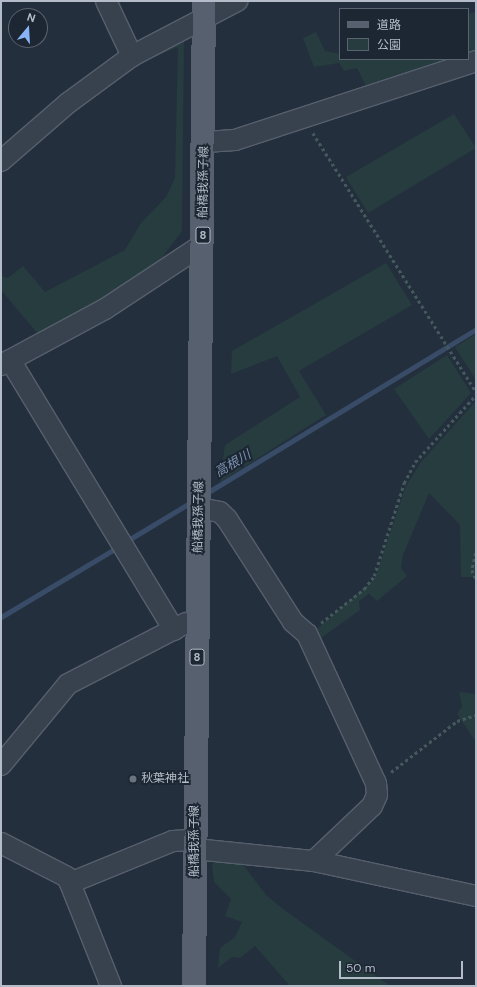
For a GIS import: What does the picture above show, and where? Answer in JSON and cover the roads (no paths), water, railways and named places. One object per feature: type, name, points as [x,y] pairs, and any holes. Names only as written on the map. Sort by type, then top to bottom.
[{"type":"main road","name":"船橋我孫子線","points":[[194,986],[198,508],[205,142],[204,9]]},
{"type":"street","points":[[106,1],[132,56]]},
{"type":"street","points":[[1,161],[68,103],[132,56],[204,9],[237,1]]},
{"type":"street","points":[[205,142],[235,140],[476,61]]},
{"type":"street","points":[[174,630],[122,544],[5,363],[105,309],[202,245]]},
{"type":"street","points":[[198,508],[220,512],[227,519],[293,622],[306,634],[376,783],[377,795],[372,806],[314,861]]},
{"type":"street","points":[[1,765],[68,684],[198,617]]},
{"type":"street","points":[[70,883],[173,841],[314,861],[476,896]]},
{"type":"street","points":[[1,843],[67,877],[111,986]]},
{"type":"waterway","name":"高根川","points":[[205,494],[476,329]]},
{"type":"waterway","name":"高根川","points":[[125,542],[193,501]]},
{"type":"waterway","name":"高根川","points":[[1,617],[118,547]]},
{"type":"place","name":"秋葉神社","points":[[133,779]]}]
